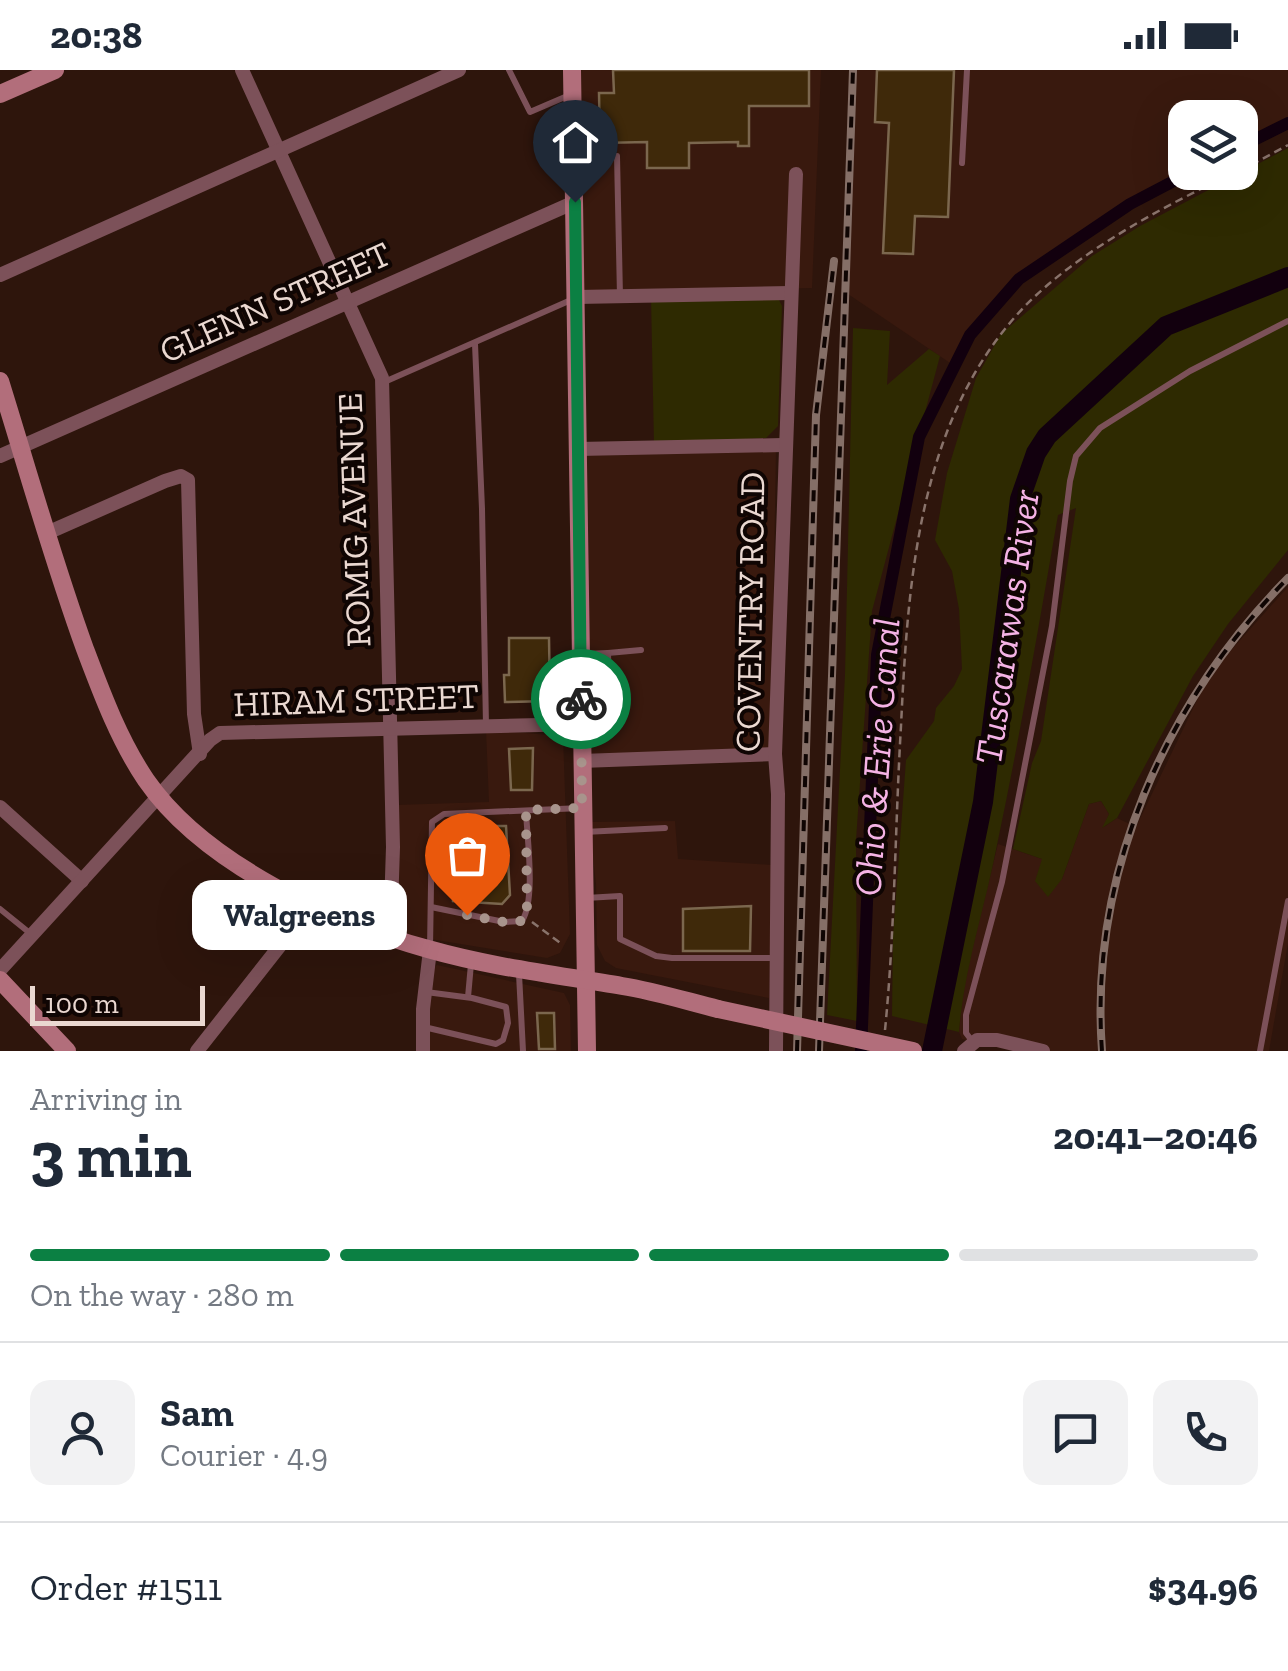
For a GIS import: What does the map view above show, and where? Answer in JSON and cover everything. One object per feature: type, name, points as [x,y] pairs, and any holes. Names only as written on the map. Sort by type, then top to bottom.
[{"type":"main road","points":[[0,94],[29,75],[55,70]]},
{"type":"main road","points":[[572,70],[587,1051]]},
{"type":"main road","points":[[0,382],[70,610],[104,698],[146,780],[211,845],[252,872],[351,924],[430,950],[626,986],[913,1051]]},
{"type":"main road","points":[[0,980],[67,1051]]},
{"type":"street","name":"ROMIG AVENUE","points":[[242,70],[346,304],[375,360],[382,383],[393,846],[390,938]]},
{"type":"street","points":[[0,275],[459,70]]},
{"type":"street","name":"COVENTRY ROAD","points":[[776,1051],[778,794],[774,754],[796,174]]},
{"type":"street","name":"GLENN STREET","points":[[0,456],[575,202]]},
{"type":"street","points":[[576,297],[790,294]]},
{"type":"street","points":[[578,449],[784,445]]},
{"type":"street","points":[[47,533],[165,481],[181,476],[188,480],[194,714],[200,754]]},
{"type":"street","name":"HIRAM STREET","points":[[0,970],[220,733],[581,724]]},
{"type":"street","points":[[582,762],[774,754]]},
{"type":"street","points":[[0,807],[82,881]]},
{"type":"street","points":[[197,1051],[312,905]]},
{"type":"street","points":[[423,1051],[430,950]]},
{"type":"street","points":[[969,1046],[997,1040],[1042,1051]]},
{"type":"lane","points":[[509,70],[530,112],[573,94]]},
{"type":"lane","points":[[962,163],[967,70]]},
{"type":"lane","points":[[574,155],[616,156],[620,296]]},
{"type":"lane","points":[[382,383],[576,297]]},
{"type":"lane","points":[[969,1046],[968,1004],[1002,882],[1052,626],[1076,456],[1100,428],[1190,370],[1288,321]]},
{"type":"lane","points":[[475,344],[486,726]]},
{"type":"lane","points":[[580,654],[641,650]]},
{"type":"lane","points":[[581,692],[608,690],[608,653]]},
{"type":"lane","points":[[430,950],[432,822],[444,814],[582,808]]},
{"type":"lane","points":[[431,907],[504,922],[522,921],[526,917],[526,810]]},
{"type":"lane","points":[[583,832],[665,828]]},
{"type":"lane","points":[[584,898],[620,896],[622,943],[645,948],[656,956],[775,958]]},
{"type":"lane","points":[[1260,1051],[1288,901]]},
{"type":"lane","points":[[0,909],[32,935]]},
{"type":"lane","points":[[468,997],[471,958]]},
{"type":"lane","points":[[519,968],[523,1051]]},
{"type":"lane","points":[[423,1027],[496,1044],[503,1040],[508,1023],[506,1007],[425,992]]},
{"type":"path","points":[[1258,162],[1288,146]]},
{"type":"path","points":[[884,1036],[909,613],[926,498],[953,413],[996,341],[1051,282],[1142,223],[1204,190]]},
{"type":"path","points":[[526,917],[563,945]]},
{"type":"shaded area","points":[[576,70],[821,70],[812,288],[580,293]]},
{"type":"shaded area","points":[[853,70],[1288,70],[1288,123],[1258,138],[1258,100],[1168,100],[1168,185],[1130,204],[1019,279],[970,335],[956,367],[845,292]]},
{"type":"shaded area","points":[[1288,148],[1288,550],[1228,624],[1193,676],[1117,818],[1102,828],[1109,814],[1101,801],[1089,804],[1062,879],[1048,897],[1035,881],[1042,859],[1013,849],[1032,763],[1041,741],[1076,508],[1058,515],[1014,763],[970,961],[959,1032],[892,1016],[893,937],[906,760],[934,721],[936,708],[962,669],[959,609],[952,571],[935,540],[947,473],[976,378],[1001,334],[1092,256],[1208,190],[1258,190],[1258,164]]},
{"type":"shaded area","points":[[651,298],[778,298],[782,306],[778,426],[766,438],[654,444]]},
{"type":"shaded area","points":[[853,328],[890,331],[887,385],[929,349],[940,356],[872,611],[856,840],[857,1021],[827,1015],[845,675]]},
{"type":"shaded area","points":[[776,450],[771,749],[586,756],[580,451]]},
{"type":"shaded area","points":[[1288,587],[1288,943],[1269,1051],[1019,1051],[962,1039],[959,1032],[963,986],[998,844],[1042,859],[1062,879],[1089,804],[1101,801],[1109,814],[1104,827],[1117,818],[1136,827],[1200,694],[1224,658]]},
{"type":"shaded area","points":[[486,730],[563,736],[570,934],[560,953],[547,958],[393,933],[396,805],[489,802]]},
{"type":"shaded area","points":[[675,821],[678,859],[772,865],[769,998],[616,968],[605,961],[597,945],[589,822]]},
{"type":"shaded area","points":[[437,965],[564,993],[570,1005],[571,1051],[427,1051],[430,971]]},
{"type":"building","points":[[613,70],[809,70],[809,106],[749,106],[749,146],[738,146],[738,142],[689,143],[689,168],[647,168],[647,142],[600,143],[599,93],[614,93]]},
{"type":"building","points":[[877,70],[954,70],[948,217],[915,216],[913,254],[883,253],[889,123],[875,122]]},
{"type":"building","points":[[509,638],[549,638],[550,701],[505,702]]},
{"type":"building","points":[[533,748],[532,790],[511,790],[509,749]]},
{"type":"building","points":[[495,826],[506,826],[510,895],[502,904],[453,901],[452,831],[495,830]]},
{"type":"building","points":[[751,906],[750,951],[683,951],[683,909]]},
{"type":"building","points":[[537,1013],[554,1013],[555,1049],[539,1049]]},
{"type":"waterway","name":"Ohio & Erie Canal","points":[[1258,138],[1288,123]]},
{"type":"waterway","name":"Ohio & Erie Canal","points":[[861,1051],[877,655],[919,437],[970,335],[1019,279],[1130,204],[1168,184]]},
{"type":"waterway","name":"Tuscarawas River","points":[[932,1051],[983,802],[1020,499],[1036,453],[1047,436],[1166,326],[1288,277]]},
{"type":"railway","points":[[819,1051],[853,70]]},
{"type":"railway","points":[[797,1051],[816,415],[834,261]]},
{"type":"railway","points":[[1102,1051],[1101,985],[1108,920],[1123,856],[1144,795],[1205,680],[1244,627],[1288,578]]},
{"type":"way so far","points":[[467,915],[504,922],[522,921],[527,915],[526,810],[582,808],[581,699]]},
{"type":"place","name":"Walgreens","points":[[467,915]]},
{"type":"route","points":[[575,202],[581,699]]}]
